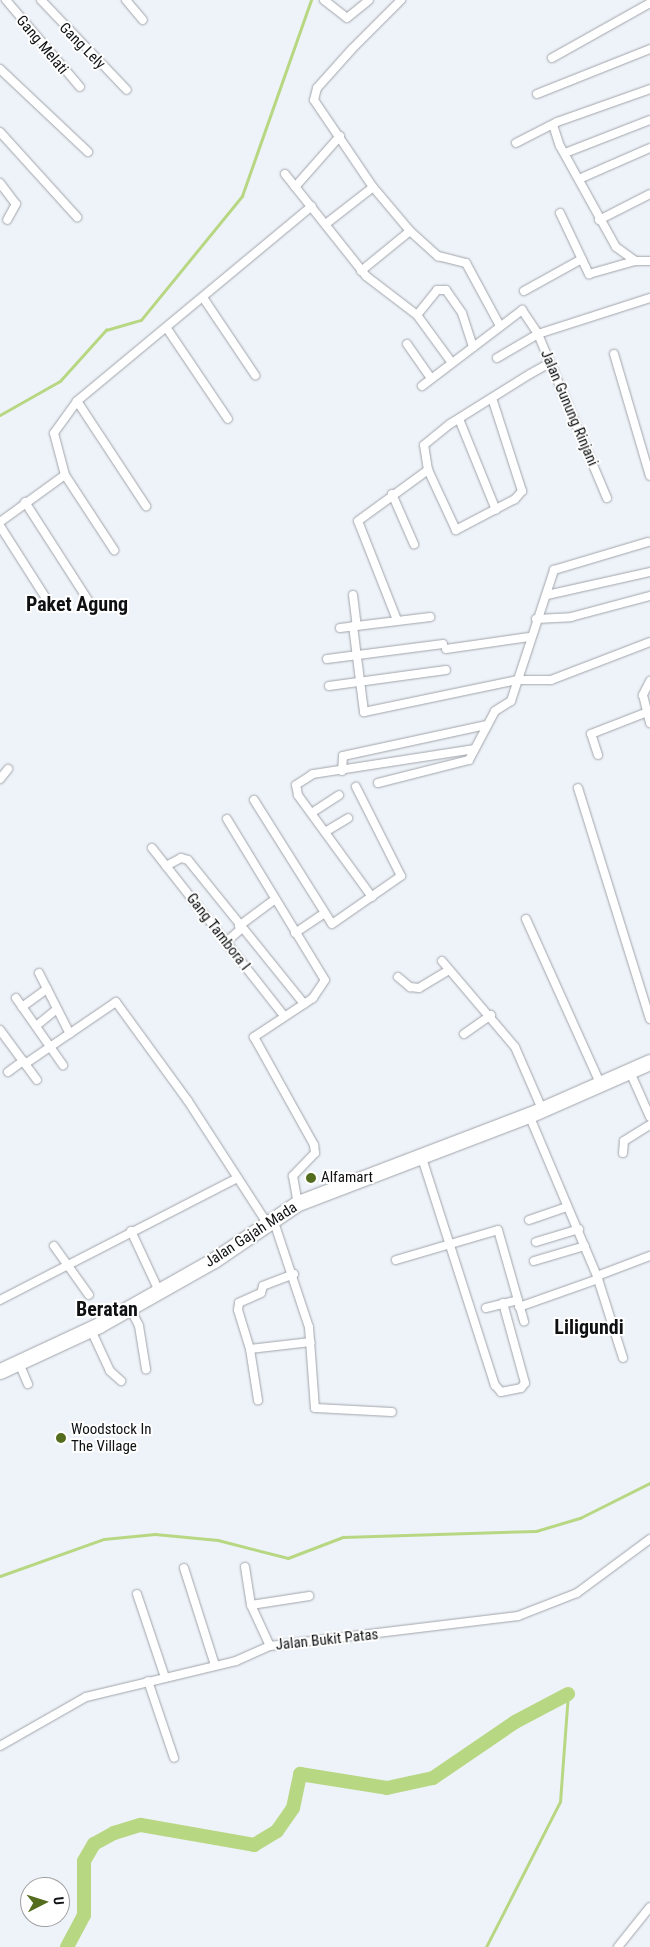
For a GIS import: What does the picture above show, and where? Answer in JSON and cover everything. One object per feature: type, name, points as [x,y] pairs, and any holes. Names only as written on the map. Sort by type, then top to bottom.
[{"type":"highway","name":"Jalan Gajah Mada","points":[[1,1368],[19,1363],[91,1330],[159,1291],[298,1203],[536,1112],[650,1062]]},
{"type":"street","name":"Gang Melati","points":[[6,0],[80,87]]},
{"type":"street","name":"Gang Lely","points":[[41,0],[127,90]]},
{"type":"street","points":[[126,0],[143,20]]},
{"type":"street","points":[[324,0],[347,18],[368,0]]},
{"type":"street","points":[[401,0],[314,95],[373,187],[410,231],[438,256],[466,263],[500,326]]},
{"type":"street","points":[[552,58],[650,3]]},
{"type":"street","points":[[537,94],[650,49]]},
{"type":"street","points":[[0,69],[88,152]]},
{"type":"street","points":[[516,143],[554,126],[650,89]]},
{"type":"street","points":[[565,153],[650,120]]},
{"type":"street","points":[[554,126],[565,153],[599,220],[620,253],[635,261]]},
{"type":"street","points":[[0,132],[77,217]]},
{"type":"street","points":[[295,187],[340,136]]},
{"type":"street","points":[[579,179],[650,148]]},
{"type":"street","points":[[285,174],[327,223],[361,271],[417,314],[452,363]]},
{"type":"street","points":[[0,183],[16,204],[7,220]]},
{"type":"street","points":[[327,223],[373,187]]},
{"type":"street","points":[[599,220],[650,194]]},
{"type":"street","points":[[114,550],[65,475],[54,433],[78,401],[168,330],[312,206]]},
{"type":"street","points":[[560,212],[582,259],[592,275],[635,261],[650,261]]},
{"type":"street","points":[[361,271],[410,231]]},
{"type":"street","points":[[524,291],[582,259]]},
{"type":"street","points":[[417,314],[437,290],[446,290],[462,313],[473,347]]},
{"type":"street","points":[[422,386],[430,377],[452,363],[522,310],[538,334],[650,298]]},
{"type":"street","points":[[204,299],[255,375]]},
{"type":"street","points":[[168,330],[228,419]]},
{"type":"street","name":"Jalan Gunung Rinjani","points":[[497,358],[538,334],[548,364],[607,498]]},
{"type":"street","points":[[408,344],[430,377]]},
{"type":"street","points":[[614,354],[650,476]]},
{"type":"street","points":[[492,398],[523,486],[518,497],[456,530],[428,470],[424,445],[459,419],[492,398],[548,364]]},
{"type":"street","points":[[78,401],[146,506]]},
{"type":"street","points":[[459,419],[496,510]]},
{"type":"street","points":[[397,620],[358,524],[361,516],[428,470]]},
{"type":"street","points":[[0,522],[25,502],[65,475]]},
{"type":"street","points":[[392,494],[414,544]]},
{"type":"street","points":[[25,502],[88,600]]},
{"type":"street","points":[[0,526],[49,603]]},
{"type":"street","points":[[378,783],[469,760],[495,711],[512,701],[529,637],[556,568],[648,542]]},
{"type":"street","points":[[547,595],[650,572]]},
{"type":"street","points":[[353,595],[356,655],[364,712],[517,680],[552,680],[650,642]]},
{"type":"street","points":[[536,619],[571,617],[650,596]]},
{"type":"street","points":[[340,628],[430,617]]},
{"type":"street","points":[[327,659],[529,637]]},
{"type":"street","points":[[329,686],[446,670]]},
{"type":"street","points":[[648,684],[650,723]]},
{"type":"street","points":[[598,755],[591,734],[648,712]]},
{"type":"street","points":[[342,771],[342,758],[348,754],[486,726]]},
{"type":"street","points":[[372,897],[325,832],[313,812],[298,795],[296,785],[306,776],[474,750]]},
{"type":"street","points":[[0,779],[8,769]]},
{"type":"street","points":[[254,800],[322,915],[336,924],[401,876],[356,787]]},
{"type":"street","points":[[578,788],[650,1019]]},
{"type":"street","points":[[313,812],[339,795]]},
{"type":"street","points":[[325,832],[348,818]]},
{"type":"street","points":[[227,819],[274,900],[324,980],[304,1004],[257,1032],[254,1039],[314,1145],[315,1153],[293,1176],[298,1203]]},
{"type":"street","name":"Gang Tambora I","points":[[152,848],[284,1016]]},
{"type":"street","points":[[166,866],[180,858],[188,860],[240,927],[304,1004]]},
{"type":"street","points":[[226,942],[240,927],[274,900]]},
{"type":"street","points":[[295,933],[322,915]]},
{"type":"street","points":[[526,918],[601,1084]]},
{"type":"street","points":[[442,961],[491,1016],[521,1058],[536,1112],[567,1207],[579,1229],[598,1278],[623,1358]]},
{"type":"street","points":[[398,977],[410,987],[419,988],[449,970]]},
{"type":"street","points":[[38,973],[70,1034]]},
{"type":"street","points":[[22,1007],[47,989]]},
{"type":"street","points":[[16,998],[63,1065]]},
{"type":"street","points":[[8,1072],[51,1047],[116,1002],[188,1101],[237,1178],[270,1221],[294,1274],[311,1342],[317,1410],[392,1412]]},
{"type":"street","points":[[36,1026],[57,1009]]},
{"type":"street","points":[[464,1034],[491,1016]]},
{"type":"street","points":[[0,1030],[37,1080]]},
{"type":"street","points":[[0,1047],[8,1041]]},
{"type":"street","points":[[630,1072],[650,1117]]},
{"type":"street","points":[[623,1153],[624,1141],[650,1125]]},
{"type":"street","points":[[421,1155],[452,1241],[492,1375],[501,1392],[521,1388],[524,1383],[503,1303]]},
{"type":"street","points":[[0,1300],[237,1178]]},
{"type":"street","points":[[529,1220],[567,1207]]},
{"type":"street","points":[[536,1242],[579,1229]]},
{"type":"street","points":[[131,1231],[159,1291]]},
{"type":"street","points":[[396,1260],[452,1241],[499,1231],[524,1320]]},
{"type":"street","points":[[54,1246],[88,1294]]},
{"type":"street","points":[[534,1261],[585,1246]]},
{"type":"street","points":[[486,1308],[503,1303],[518,1304],[598,1278],[650,1256]]},
{"type":"street","points":[[258,1400],[250,1349],[239,1303],[261,1293],[264,1286],[294,1274]]},
{"type":"street","points":[[130,1308],[140,1326],[146,1369]]},
{"type":"street","points":[[91,1330],[110,1371],[120,1381]]},
{"type":"street","points":[[250,1349],[311,1342]]},
{"type":"street","points":[[19,1363],[28,1384]]},
{"type":"street","name":"Jalan Bukit Patas","points":[[0,1746],[86,1697],[215,1665],[270,1646],[518,1616],[577,1593],[650,1539]]},
{"type":"street","points":[[244,1567],[251,1605],[270,1646]]},
{"type":"street","points":[[184,1568],[215,1665]]},
{"type":"street","points":[[137,1594],[165,1677]]},
{"type":"street","points":[[251,1605],[310,1596]]},
{"type":"street","points":[[148,1681],[174,1758]]},
{"type":"street","points":[[618,1947],[650,1907]]},
{"type":"waterway","points":[[0,415],[60,381],[106,330],[141,320],[242,196],[311,0]]},
{"type":"waterway","points":[[0,1576],[104,1539],[155,1534],[218,1540],[288,1558],[343,1537],[536,1531],[580,1518],[650,1483]]},
{"type":"waterway","points":[[486,1947],[560,1802],[568,1694]]},
{"type":"waterway","points":[[67,1947],[84,1915],[84,1861],[94,1844],[114,1833],[141,1825],[254,1845],[277,1831],[293,1808],[300,1774],[387,1788],[433,1778],[515,1722],[568,1694]]},
{"type":"place","name":"Alfamart","points":[[311,1178]]},
{"type":"place","name":"Woodstock In The Village","points":[[61,1438]]},
{"type":"district","name":"Paket Agung","points":[[77,604]]},
{"type":"district","name":"Beratan","points":[[107,1309]]},
{"type":"district","name":"Liligundi","points":[[589,1327]]}]
